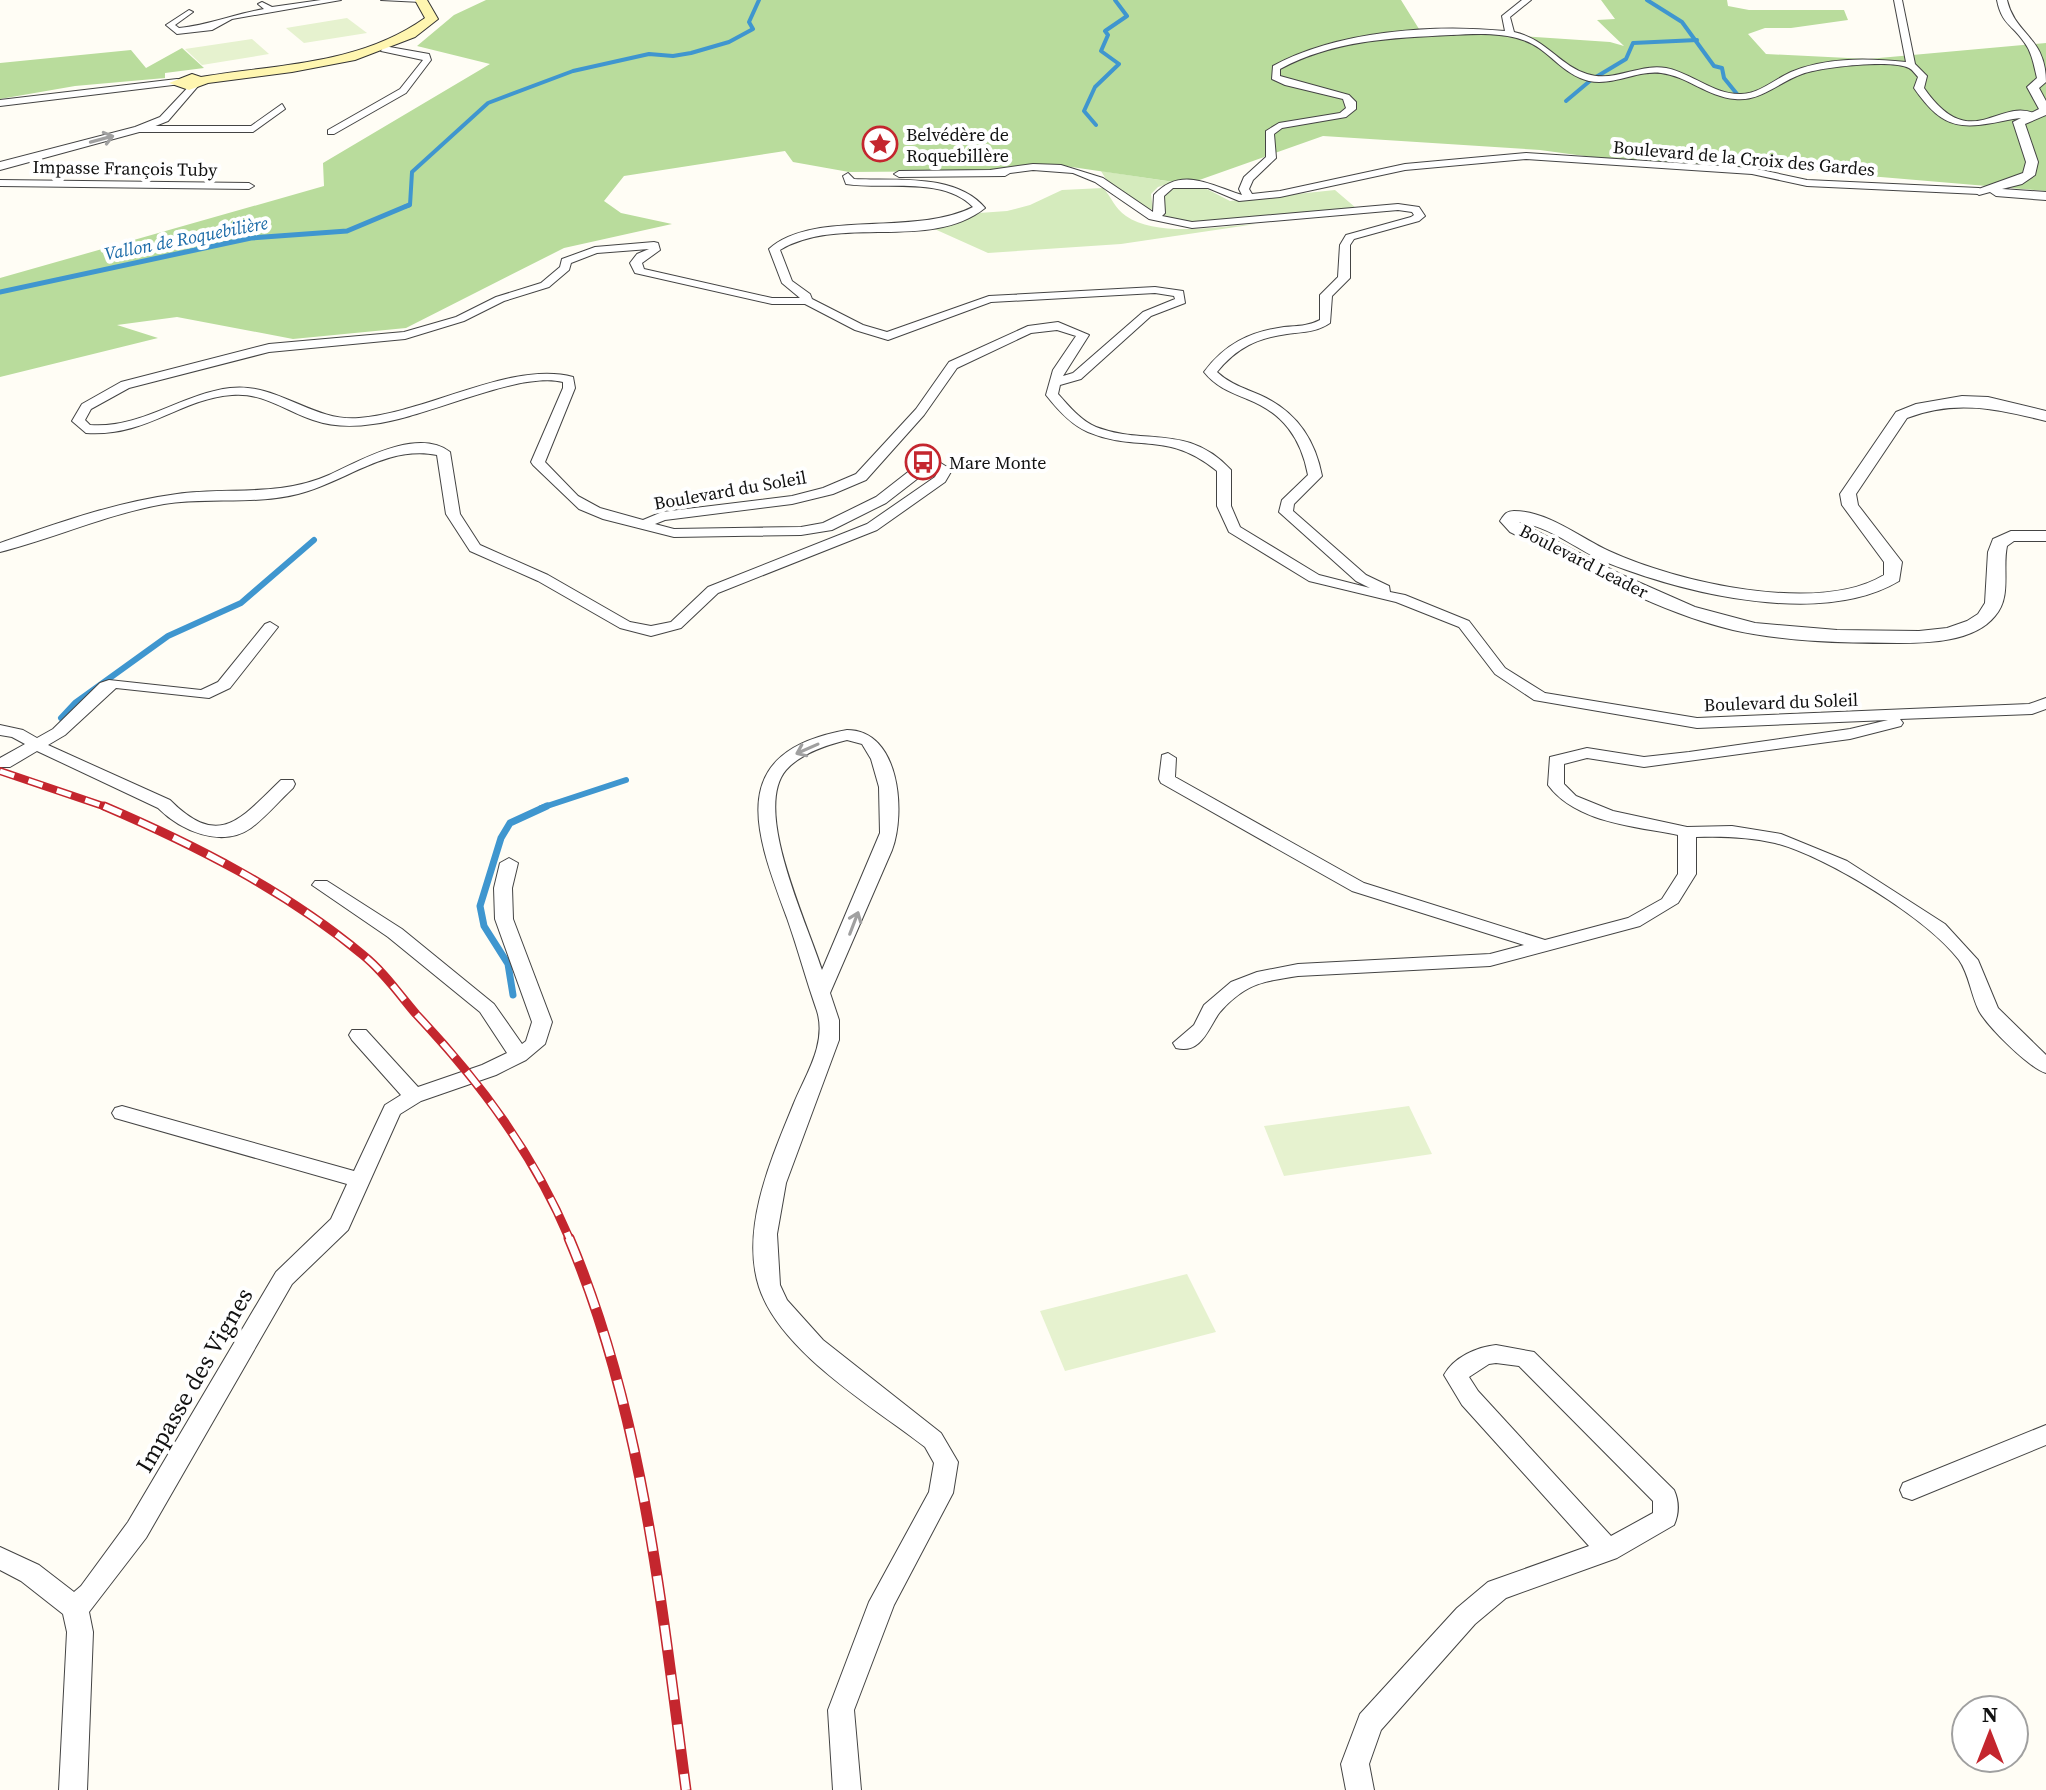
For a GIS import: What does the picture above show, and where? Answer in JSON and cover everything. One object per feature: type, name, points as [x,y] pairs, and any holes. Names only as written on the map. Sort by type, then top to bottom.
[{"type":"main road","points":[[177,82],[192,78],[198,83],[384,49],[419,31],[432,19],[421,0]]},
{"type":"street","points":[[256,0],[271,10]]},
{"type":"street","points":[[189,12],[170,25],[177,31],[212,27],[230,17],[337,0]]},
{"type":"street","points":[[385,0],[421,0]]},
{"type":"street","points":[[1510,34],[1506,16],[1527,0]]},
{"type":"street","points":[[1898,0],[1911,65]]},
{"type":"street","points":[[1979,191],[2029,175],[2032,162],[2019,122],[2045,111],[2033,87],[2043,79],[2039,63],[2030,42],[2006,21],[2002,0]]},
{"type":"street","points":[[1249,197],[1244,189],[1248,179],[1271,158],[1269,133],[1279,126],[1343,115],[1351,109],[1351,102],[1346,97],[1275,77],[1276,68],[1287,60],[1380,35],[1510,34],[1543,44],[1574,72],[1590,78],[1609,79],[1646,70],[1665,70],[1715,92],[1738,98],[1749,96],[1799,72],[1862,63],[1911,65],[1923,76],[1919,88],[1934,112],[1953,122],[1972,124],[2019,113],[2033,115]]},
{"type":"street","points":[[331,132],[403,91],[427,60],[426,56],[384,49]]},
{"type":"street","points":[[0,103],[177,82]]},
{"type":"street","points":[[0,166],[139,129],[164,119],[198,83]]},
{"type":"street","points":[[139,129],[253,129],[282,107]]},
{"type":"street","name":"Boulevard de la Croix des Gardes","points":[[1153,217],[1160,213],[1159,195],[1170,185],[1210,185],[1232,197],[1249,197],[1280,194],[1405,167],[1526,156],[1752,171],[1807,183],[1979,191]]},
{"type":"street","points":[[807,301],[806,296],[785,283],[774,249],[784,239],[921,226],[970,216],[980,208],[961,193],[902,184],[850,182],[848,176],[994,172],[1042,176],[1077,174],[1103,182],[1133,207],[1171,224],[1192,225],[1398,207],[1415,209],[1420,216],[1350,237],[1345,245],[1344,278],[1326,295],[1326,321],[1316,327],[1246,339],[1225,352],[1210,372],[1222,386],[1284,412],[1311,448],[1315,476],[1287,503],[1286,512],[1361,578],[1400,598]]},
{"type":"street","name":"Impasse François Tuby","points":[[0,183],[249,186]]},
{"type":"street","points":[[1979,191],[2046,196]]},
{"type":"street","points":[[644,524],[604,516],[573,501],[538,462],[569,388],[569,380],[558,376],[542,374],[519,379],[368,422],[318,419],[276,397],[253,390],[228,391],[123,430],[86,429],[78,421],[86,407],[125,385],[269,348],[405,335],[460,319],[500,299],[545,285],[565,268],[566,261],[595,250],[654,245],[655,250],[636,263],[639,271],[772,301],[807,301],[888,336],[989,299],[1155,290]]},
{"type":"street","points":[[1054,383],[1077,376],[1147,314],[1181,301],[1179,293],[1134,285]]},
{"type":"street","points":[[875,329],[894,325]]},
{"type":"street","name":"Boulevard du Soleil","points":[[644,524],[662,516],[792,500],[828,491],[861,477],[920,412],[953,365],[1028,330],[1058,326],[1083,335],[1059,366],[1052,395],[1070,414],[1093,430],[1174,440],[1204,451],[1224,470],[1224,506],[1234,529],[1314,578],[1400,598],[1464,624],[1500,671],[1540,697],[1697,723],[2032,709],[2046,703]]},
{"type":"street","name":"Boulevard Leader","points":[[2046,416],[1988,402],[1962,401],[1916,409],[1901,415],[1848,494],[1850,505],[1893,562],[1893,577],[1871,589],[1833,595],[1768,596],[1725,590],[1611,558],[1529,517],[1512,516],[1508,521],[1630,588],[1717,620],[1808,635],[1898,638],[1954,632],[1986,617],[1995,601],[1994,556],[1999,543],[2011,536],[2046,536]]},
{"type":"street","name":"Boulevard du Soleil","points":[[0,548],[163,500],[295,491],[329,481],[394,449],[423,446],[443,452],[453,514],[475,548],[543,578],[625,625],[651,631],[676,625],[713,590],[872,527],[940,479],[945,471],[939,466],[924,467],[881,500],[827,527],[801,531],[674,533],[644,524]]},
{"type":"street","points":[[4,763],[59,732],[106,686],[115,683],[203,695],[224,685],[270,627]]},
{"type":"street","points":[[1916,715],[1850,734],[1689,757],[1644,762],[1587,753],[1556,761],[1556,785],[1570,800],[1608,815],[1687,832],[1732,831],[1781,839],[1841,865],[1939,928],[1969,960],[1989,1011],[2046,1066]]},
{"type":"street","points":[[0,730],[17,733],[33,744],[164,804],[179,819],[213,832],[244,825],[287,784]]},
{"type":"street","points":[[820,994],[850,934],[889,830],[889,799],[880,760],[870,740],[861,735],[838,736],[789,758],[776,770],[771,782],[767,806],[769,837],[784,892],[798,924],[820,994],[830,1022],[828,1046],[787,1148],[767,1214],[769,1286],[780,1311],[805,1339],[933,1440],[946,1462],[941,1493],[882,1602],[841,1710],[847,1790]]},
{"type":"street","points":[[1168,758],[1167,779],[1358,887],[1548,947]]},
{"type":"street","points":[[1183,1043],[1202,1029],[1211,1009],[1238,986],[1264,976],[1298,970],[1490,960],[1634,922],[1669,903],[1687,874],[1687,832]]},
{"type":"street","name":"Impasse des Vignes","points":[[75,1608],[90,1594],[137,1530],[284,1278],[340,1224],[392,1110],[414,1096],[456,1084],[519,1055],[535,1044],[542,1022],[504,919],[503,888],[509,863]]},
{"type":"street","points":[[321,885],[395,933],[487,1008],[519,1055]]},
{"type":"street","points":[[359,1035],[414,1096]]},
{"type":"street","points":[[122,1113],[359,1180]]},
{"type":"street","points":[[1360,1790],[1355,1764],[1370,1723],[1466,1616],[1497,1590],[1608,1550],[1665,1518],[1665,1497],[1526,1358],[1501,1352],[1474,1358],[1456,1375],[1470,1398],[1608,1550]]},
{"type":"street","points":[[1912,1490],[2046,1435]]},
{"type":"street","points":[[0,1558],[30,1573],[75,1608],[80,1632],[73,1790]]},
{"type":"green space","points":[[486,0],[1401,0],[1419,29],[1610,42],[1624,46],[1597,20],[1615,19],[1601,0],[1727,0],[1728,6],[1749,10],[1844,10],[1848,20],[1791,28],[1765,28],[1748,34],[1766,54],[1868,59],[2046,43],[2046,191],[1798,170],[1636,163],[1540,150],[1323,136],[1188,184],[1051,164],[978,171],[849,172],[793,162],[785,151],[624,176],[604,201],[621,213],[672,224],[564,248],[406,328],[293,339],[177,317],[117,325],[158,338],[0,377],[0,278],[324,186],[323,163],[490,64],[417,46],[454,15]]},
{"type":"green space","points":[[347,18],[367,33],[304,43],[286,28]]},
{"type":"green space","points":[[252,39],[269,54],[202,65],[185,49]]},
{"type":"green space","points":[[182,48],[204,68],[165,73],[165,78],[75,86],[0,99],[0,63],[131,50],[146,68]]},
{"type":"green space","points":[[1101,171],[1173,182],[1158,187],[1151,194],[1153,209],[1148,210],[1107,181]]},
{"type":"green space","points":[[1201,186],[1230,201],[1335,190],[1356,208],[1183,224],[1164,217],[1163,203],[1167,190]]},
{"type":"green space","points":[[1103,188],[1122,213],[1154,227],[1189,229],[1256,224],[1121,244],[988,253],[930,227],[979,213],[1030,205],[1062,190]]},
{"type":"green space","points":[[1409,1106],[1432,1154],[1284,1176],[1264,1126]]},
{"type":"green space","points":[[1187,1274],[1216,1332],[1065,1371],[1040,1311]]},
{"type":"waterway","name":"Vallon de Roquebilière","points":[[405,207],[410,205],[412,172],[488,103],[573,71],[649,54],[673,56],[691,53],[729,42],[753,29],[749,22],[759,0]]},
{"type":"waterway","points":[[1096,125],[1084,111],[1095,87],[1119,64],[1101,51],[1108,35],[1105,31],[1127,16],[1115,0]]},
{"type":"waterway","points":[[1647,0],[1682,22],[1695,40]]},
{"type":"waterway","points":[[1596,77],[1626,59],[1633,43],[1695,40]]},
{"type":"waterway","points":[[1695,40],[1714,66],[1722,68],[1724,78],[1737,94]]},
{"type":"waterway","points":[[1566,101],[1591,80]]},
{"type":"waterway","name":"Vallon de Roquebilière","points":[[405,207],[409,205]]},
{"type":"waterway","name":"Vallon de Roquebilière","points":[[0,292],[251,238],[347,231],[405,207]]},
{"type":"waterway","points":[[61,718],[75,703],[168,636],[241,603],[314,540]]},
{"type":"waterway","points":[[547,806],[626,780]]},
{"type":"waterway","points":[[513,995],[508,964],[484,926],[480,906],[501,838],[510,823],[547,806]]},
{"type":"waterway","points":[[541,808],[547,806]]},
{"type":"railway","points":[[0,771],[107,807]]},
{"type":"railway","points":[[107,807],[239,871],[303,910],[371,962],[483,1092],[522,1148],[570,1240]]},
{"type":"railway","points":[[569,1238],[594,1304],[632,1440],[658,1579],[686,1790]]},
{"type":"place","name":"Belvédère de Roquebillère","points":[[880,144]]},
{"type":"place","name":"Mare Monte","points":[[923,462]]}]
